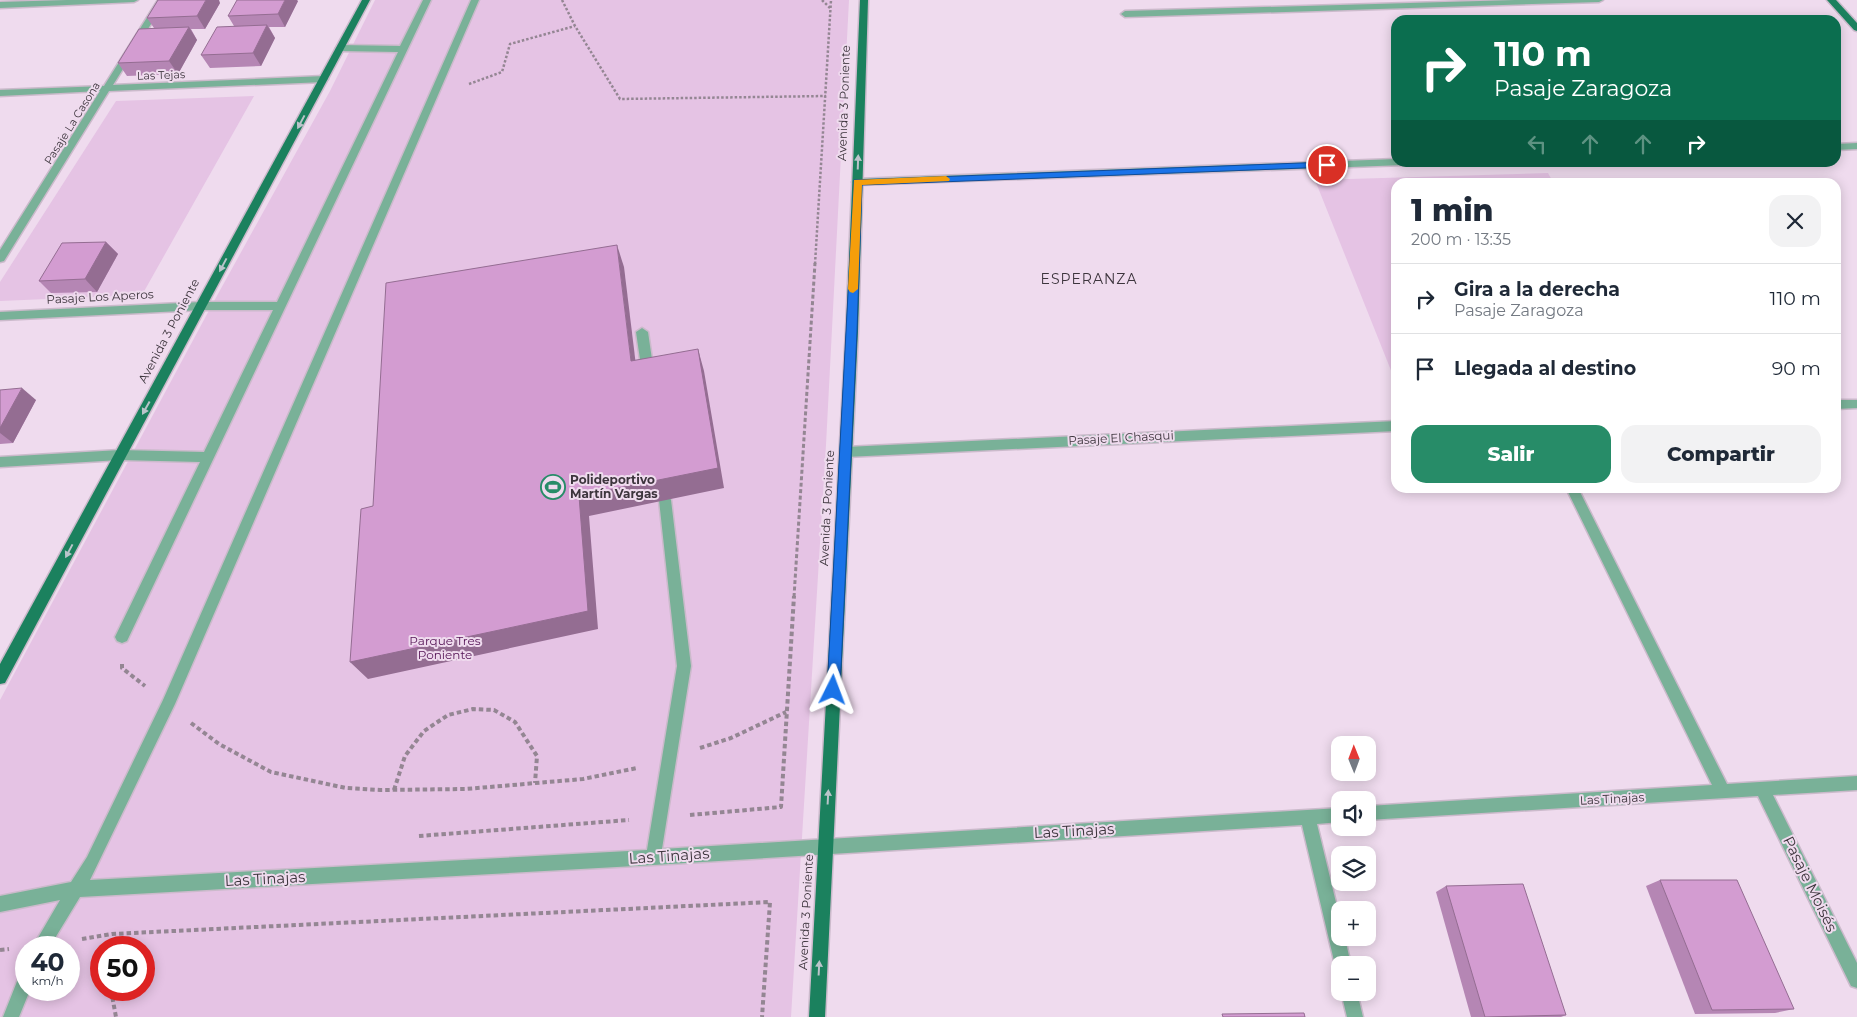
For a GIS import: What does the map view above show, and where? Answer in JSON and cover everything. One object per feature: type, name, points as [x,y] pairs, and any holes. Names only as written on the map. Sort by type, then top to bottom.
[{"type":"main road","name":"Avenida 3 Poniente","points":[[0,678],[366,0]]},
{"type":"main road","name":"Avenida 3 Poniente","points":[[817,1017],[846,452],[864,0]]},
{"type":"main road","points":[[1831,0],[1857,28]]},
{"type":"street","points":[[0,5],[134,0]]},
{"type":"street","name":"Pasaje La Casona","points":[[0,258],[162,0]]},
{"type":"street","points":[[122,637],[427,0]]},
{"type":"street","points":[[48,936],[92,862],[168,704],[475,0]]},
{"type":"street","points":[[1222,0],[1226,11]]},
{"type":"street","points":[[1125,14],[1476,2],[1599,0]]},
{"type":"street","points":[[340,48],[404,49]]},
{"type":"street","name":"Las Tejas","points":[[0,93],[324,79]]},
{"type":"street","points":[[1841,147],[1857,146]]},
{"type":"street","points":[[857,182],[1391,162]]},
{"type":"street","name":"Pasaje Los Aperos","points":[[0,316],[201,306],[280,306]]},
{"type":"street","points":[[642,332],[649,381]]},
{"type":"street","points":[[1841,405],[1857,404]]},
{"type":"street","name":"Pasaje El Chasqui","points":[[846,452],[1391,426]]},
{"type":"street","points":[[0,462],[120,455],[208,457]]},
{"type":"street","points":[[1574,493],[1722,792]]},
{"type":"street","points":[[653,857],[684,666],[665,500]]},
{"type":"street","name":"Las Tinajas","points":[[1376,813],[1857,783]]},
{"type":"street","name":"Pasaje Moisés","points":[[1762,789],[1857,980]]},
{"type":"street","name":"Las Tinajas","points":[[0,904],[77,889],[653,857],[1331,816]]},
{"type":"street","points":[[1308,817],[1340,956]]},
{"type":"street","points":[[10,1017],[17,1001]]},
{"type":"street","points":[[1351,1001],[1355,1017]]},
{"type":"path","points":[[562,0],[575,26],[620,99],[826,96]]},
{"type":"path","points":[[822,0],[830,8]]},
{"type":"path","points":[[415,837],[781,807],[826,96],[830,0]]},
{"type":"path","points":[[468,84],[502,72],[510,44],[575,26]]},
{"type":"path","points":[[122,637],[122,668],[212,738],[271,772],[346,788],[394,790],[466,789],[583,779],[640,768],[731,738],[787,712]]},
{"type":"path","points":[[394,790],[405,756],[424,731],[448,715],[472,709],[494,710],[515,722],[536,756],[535,783]]},
{"type":"path","points":[[112,934],[770,902],[762,1017]]},
{"type":"path","points":[[114,1001],[116,1017]]},
{"type":"green space","name":"Parque Tres Poniente","points":[[375,0],[849,0],[826,445],[791,1017],[0,1017],[0,700],[213,303],[330,91]]},
{"type":"green space","points":[[254,96],[142,295],[0,301],[0,282],[116,101]]},
{"type":"green space","points":[[1548,173],[1551,178],[1391,178],[1391,370],[1315,180]]},
{"type":"building","points":[[158,0],[206,0],[197,16],[147,18]]},
{"type":"building","points":[[237,0],[285,0],[278,14],[228,16]]},
{"type":"building","points":[[267,25],[253,53],[201,55],[217,27]]},
{"type":"building","points":[[189,27],[169,61],[118,63],[139,29]]},
{"type":"building","points":[[106,242],[85,279],[39,281],[62,243]]},
{"type":"building","points":[[617,245],[631,361],[698,349],[718,468],[579,496],[588,611],[350,662],[361,509],[373,506],[386,283]]},
{"type":"building","points":[[22,388],[0,428],[0,390]]},
{"type":"building","points":[[1660,880],[1737,880],[1794,1009],[1712,1010]]},
{"type":"building","points":[[1523,884],[1566,1015],[1485,1017],[1446,886]]},
{"type":"building","points":[[1304,1013],[1305,1017],[1223,1017],[1222,1014]]},
{"type":"slow traffic","points":[[853,289],[857,182],[946,179]]},
{"type":"place","name":"Polideportivo Martín Vargas","points":[[553,487]]},
{"type":"district","name":"ESPERANZA","points":[[1089,279]]},
{"type":"route","points":[[833,690],[852,332],[857,182],[1327,165]]}]
